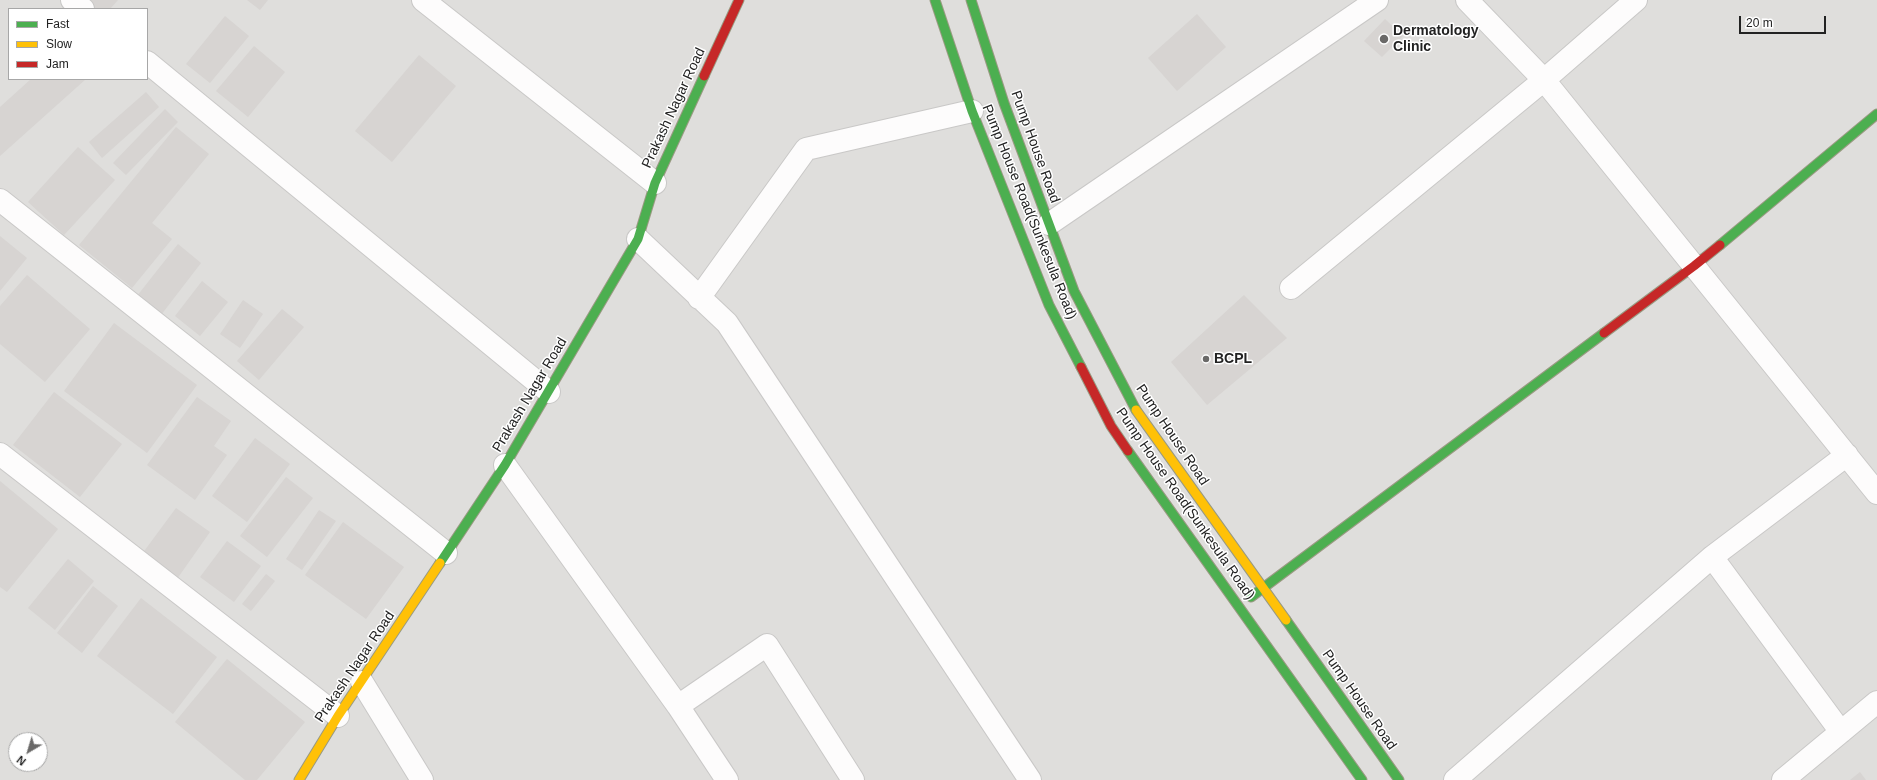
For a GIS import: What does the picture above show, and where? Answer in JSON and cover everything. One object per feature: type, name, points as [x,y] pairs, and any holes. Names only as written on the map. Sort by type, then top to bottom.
[{"type":"main road","name":"Prakash Nagar Road","points":[[299,780],[338,716],[505,465],[638,239],[655,183],[739,0]]},
{"type":"main road","name":"Pump House Road(Sunkesula Road)","points":[[935,0],[972,111],[1049,305],[1111,426],[1362,780]]},
{"type":"main road","name":"Pump House Road","points":[[971,0],[1004,103],[1074,291],[1132,404],[1399,780]]},
{"type":"main road","points":[[1238,606],[1263,589],[1694,266],[1877,114]]},
{"type":"street","points":[[72,0],[82,8]]},
{"type":"street","points":[[423,0],[655,183]]},
{"type":"street","points":[[1049,224],[1377,0]]},
{"type":"street","points":[[1467,0],[1544,80],[1877,493]]},
{"type":"street","points":[[1291,288],[1544,80],[1636,0]]},
{"type":"street","points":[[148,63],[549,392]]},
{"type":"street","points":[[698,298],[806,149],[972,111]]},
{"type":"street","points":[[0,200],[446,553]]},
{"type":"street","points":[[638,239],[698,298],[727,323],[1030,780]]},
{"type":"street","points":[[0,454],[338,716]]},
{"type":"street","points":[[1455,780],[1712,557],[1847,455]]},
{"type":"street","points":[[505,465],[678,706],[727,780]]},
{"type":"street","points":[[1712,557],[1841,732]]},
{"type":"street","points":[[678,706],[767,645],[853,780]]},
{"type":"street","points":[[362,682],[422,780]]},
{"type":"street","points":[[1783,780],[1877,702]]},
{"type":"shaded area","points":[[0,0],[1877,0],[1877,780],[0,780]]},
{"type":"building","points":[[82,0],[118,0],[111,8],[91,8]]},
{"type":"building","points":[[247,0],[268,0],[260,10]]},
{"type":"building","points":[[1197,14],[1226,47],[1177,91],[1148,58]]},
{"type":"building","points":[[225,16],[249,36],[210,83],[186,64]]},
{"type":"building","points":[[1385,19],[1403,36],[1382,57],[1364,41]]},
{"type":"building","points":[[254,46],[285,72],[248,117],[216,91]]},
{"type":"building","points":[[419,55],[456,86],[392,162],[355,131]]},
{"type":"building","points":[[30,80],[85,80],[0,156],[0,107]]},
{"type":"building","points":[[146,92],[159,107],[102,158],[89,142]]},
{"type":"building","points":[[165,109],[178,122],[126,175],[113,163]]},
{"type":"building","points":[[176,127],[209,154],[152,223],[172,239],[132,288],[79,245]]},
{"type":"building","points":[[78,147],[115,180],[64,235],[28,202]]},
{"type":"building","points":[[0,236],[27,258],[0,291]]},
{"type":"building","points":[[178,244],[201,263],[161,315],[137,296]]},
{"type":"building","points":[[27,275],[90,329],[45,382],[0,344],[0,306]]},
{"type":"building","points":[[202,281],[228,302],[200,336],[175,316]]},
{"type":"building","points":[[1244,295],[1287,338],[1207,405],[1171,362]]},
{"type":"building","points":[[243,300],[263,314],[240,348],[220,334]]},
{"type":"building","points":[[282,309],[304,327],[259,380],[237,361]]},
{"type":"building","points":[[114,323],[197,385],[147,453],[64,391]]},
{"type":"building","points":[[54,392],[122,444],[80,497],[13,445]]},
{"type":"building","points":[[197,397],[231,421],[214,446],[227,455],[195,500],[147,465]]},
{"type":"building","points":[[255,438],[290,464],[247,522],[212,496]]},
{"type":"building","points":[[286,477],[313,498],[267,557],[240,536]]},
{"type":"building","points":[[0,481],[58,529],[7,592],[0,587]]},
{"type":"building","points":[[176,508],[210,532],[177,579],[142,554]]},
{"type":"building","points":[[319,510],[336,521],[302,570],[286,559]]},
{"type":"building","points":[[343,522],[404,567],[366,619],[305,575]]},
{"type":"building","points":[[227,541],[261,566],[234,602],[200,577]]},
{"type":"building","points":[[68,559],[94,581],[55,630],[28,608]]},
{"type":"building","points":[[266,574],[275,581],[251,611],[242,604]]},
{"type":"building","points":[[93,586],[118,606],[82,653],[57,633]]},
{"type":"building","points":[[141,598],[217,657],[173,714],[97,656]]},
{"type":"building","points":[[227,659],[305,722],[257,780],[245,780],[175,722]]},
{"type":"building","points":[[1860,772],[1866,780],[1850,780]]},
{"type":"traffic: fast","points":[[935,0],[972,111],[1049,305],[1081,367]]},
{"type":"traffic: fast","points":[[971,0],[1004,103],[1074,291],[1136,410]]},
{"type":"traffic: fast","points":[[440,563],[505,465],[638,239],[655,183],[704,76]]},
{"type":"traffic: fast","points":[[1720,245],[1877,114]]},
{"type":"traffic: fast","points":[[1251,597],[1604,333]]},
{"type":"traffic: fast","points":[[1128,451],[1362,780]]},
{"type":"traffic: fast","points":[[1286,620],[1399,780]]},
{"type":"traffic: slow","points":[[1136,410],[1286,620]]},
{"type":"traffic: slow","points":[[299,780],[338,716],[440,563]]},
{"type":"traffic: jam","points":[[704,76],[739,0]]},
{"type":"traffic: jam","points":[[1604,333],[1720,245]]},
{"type":"traffic: jam","points":[[1081,367],[1111,426],[1128,451]]},
{"type":"place","name":"Dermatology Clinic","points":[[1384,39]]},
{"type":"place","name":"BCPL","points":[[1206,359]]}]
